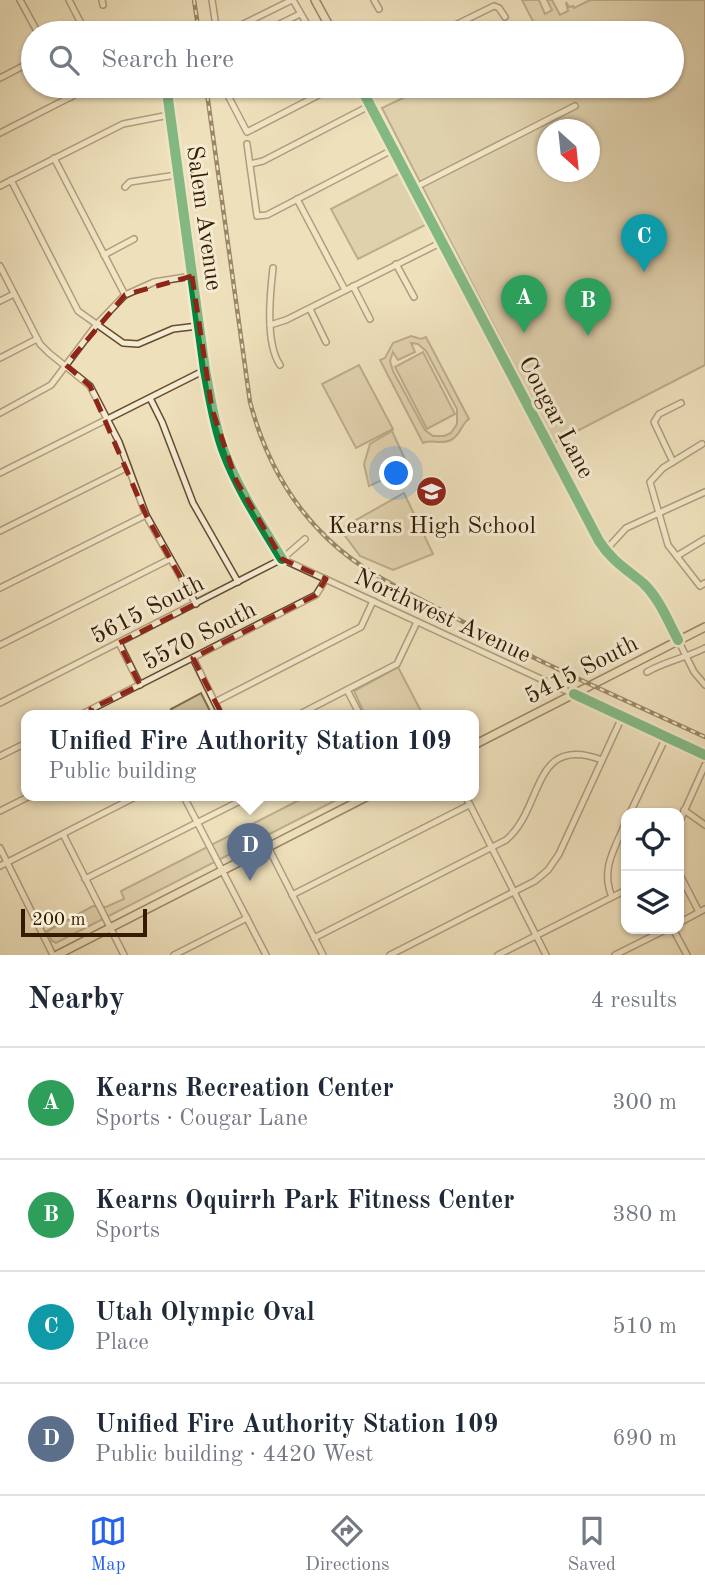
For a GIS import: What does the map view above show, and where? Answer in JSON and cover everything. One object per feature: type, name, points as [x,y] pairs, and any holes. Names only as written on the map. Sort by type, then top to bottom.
[{"type":"main road","points":[[315,0],[326,21]]},
{"type":"main road","name":"Cougar Lane","points":[[367,98],[605,551],[613,561],[643,583],[678,640]]},
{"type":"main road","name":"5415 South","points":[[479,742],[705,627]]},
{"type":"main road","points":[[55,955],[358,801]]},
{"type":"street","points":[[20,0],[31,21]]},
{"type":"street","points":[[69,0],[80,21]]},
{"type":"street","points":[[212,0],[215,21]]},
{"type":"street","points":[[249,21],[292,0],[304,21]]},
{"type":"street","points":[[374,0],[379,9]]},
{"type":"street","points":[[462,21],[491,6],[496,6],[505,17]]},
{"type":"street","points":[[286,21],[300,14]]},
{"type":"street","points":[[0,78],[21,67]]},
{"type":"street","points":[[0,133],[69,98]]},
{"type":"street","points":[[229,98],[247,132],[314,98]]},
{"type":"street","name":"Salem Avenue","points":[[168,99],[198,326],[223,449],[236,480],[282,559]]},
{"type":"street","points":[[250,164],[262,161],[371,105]]},
{"type":"street","points":[[414,188],[575,106]]},
{"type":"street","points":[[0,186],[123,124],[169,115]]},
{"type":"street","points":[[247,144],[257,216],[267,215],[394,149]]},
{"type":"street","points":[[54,158],[125,295]]},
{"type":"street","points":[[125,187],[130,182],[177,175]]},
{"type":"street","points":[[11,180],[78,311],[116,340],[132,344],[173,329],[198,326]]},
{"type":"street","points":[[297,200],[345,290]]},
{"type":"street","points":[[104,255],[134,239]]},
{"type":"street","points":[[270,325],[310,309],[442,242]]},
{"type":"street","points":[[397,264],[414,297]]},
{"type":"street","points":[[0,266],[37,339],[48,353],[90,386],[128,467],[146,515],[195,604]]},
{"type":"street","points":[[272,268],[268,306],[275,358],[279,365]]},
{"type":"street","points":[[0,413],[51,385],[97,324],[125,295],[154,282],[192,276]]},
{"type":"street","points":[[353,286],[370,319]]},
{"type":"street","points":[[0,301],[14,294]]},
{"type":"street","points":[[310,309],[326,342]]},
{"type":"street","points":[[0,358],[37,339]]},
{"type":"street","points":[[0,474],[205,370]]},
{"type":"street","points":[[150,398],[193,503],[238,582]]},
{"type":"street","points":[[673,462],[654,422],[659,414],[681,403]]},
{"type":"street","points":[[702,444],[659,471],[650,482],[666,541],[703,584]]},
{"type":"street","points":[[0,531],[128,467]]},
{"type":"street","points":[[605,551],[626,528],[705,492]]},
{"type":"street","points":[[0,588],[146,515]]},
{"type":"street","name":"5615 South","points":[[0,703],[282,559],[305,539]]},
{"type":"street","points":[[677,556],[705,539]]},
{"type":"street","points":[[0,645],[170,559]]},
{"type":"street","name":"Northwest Avenue","points":[[282,559],[705,755]]},
{"type":"street","name":"5570 South","points":[[96,710],[316,595],[326,579]]},
{"type":"street","points":[[215,702],[361,627],[373,601]]},
{"type":"street","points":[[308,710],[397,664],[417,622]]},
{"type":"street","points":[[678,640],[705,685]]},
{"type":"street","points":[[119,643],[140,685]]},
{"type":"street","points":[[647,672],[668,661],[686,657],[705,648]]},
{"type":"street","points":[[193,658],[219,710]]},
{"type":"street","points":[[347,690],[357,710]]},
{"type":"street","points":[[390,955],[404,952],[542,876],[554,863],[622,717]]},
{"type":"street","points":[[632,808],[666,737]]},
{"type":"street","points":[[0,756],[21,746]]},
{"type":"street","points":[[314,938],[492,848],[516,830],[541,777],[555,761],[573,754],[602,760]]},
{"type":"street","points":[[705,765],[684,810],[705,825]]},
{"type":"street","points":[[0,811],[21,800]]},
{"type":"street","points":[[0,866],[127,801]]},
{"type":"street","points":[[186,801],[265,955]]},
{"type":"street","points":[[85,879],[240,801]]},
{"type":"street","points":[[467,801],[546,955]]},
{"type":"street","points":[[292,895],[469,805]]},
{"type":"street","points":[[62,834],[124,955]]},
{"type":"street","points":[[612,897],[606,883],[607,869],[621,834]]},
{"type":"street","points":[[268,847],[323,955]]},
{"type":"street","points":[[0,848],[55,955]]},
{"type":"street","points":[[684,881],[702,911],[684,920]]},
{"type":"street","points":[[498,955],[621,892]]},
{"type":"street","points":[[174,955],[247,918]]},
{"type":"street","points":[[615,955],[657,934]]},
{"type":"street","points":[[676,934],[687,955]]},
{"type":"highlighted area","points":[[192,276],[212,409],[236,480],[282,559],[326,579],[316,595],[193,658],[238,746],[136,797],[91,709],[140,685],[119,643],[195,604],[146,515],[90,386],[66,365],[125,295]]},
{"type":"shaded area","points":[[522,0],[539,0],[545,14],[552,10],[547,0],[552,0],[560,15],[568,11],[566,2],[569,7],[574,8],[590,0],[705,0],[705,365],[554,443],[382,108],[403,98],[684,98],[684,21],[533,21]]},
{"type":"shaded area","points":[[400,173],[427,224],[358,259],[331,209]]},
{"type":"shaded area","points":[[411,336],[421,339],[426,337],[469,419],[451,440],[423,443],[380,360],[385,358],[393,343]],"holes":[[[411,343],[418,344],[426,351],[457,409],[457,424],[451,433],[444,436],[433,436],[425,430],[390,361],[393,352],[398,360],[415,352]]]},
{"type":"shaded area","points":[[423,352],[455,414],[427,429],[395,367]]},
{"type":"shaded area","points":[[359,365],[393,429],[356,448],[322,384]]},
{"type":"shaded area","points":[[392,431],[409,468],[369,486],[364,464],[370,444]]},
{"type":"shaded area","points":[[404,493],[433,554],[393,570],[360,556],[340,529]]},
{"type":"shaded area","points":[[398,667],[420,710],[363,710],[354,691]]},
{"type":"shaded area","points":[[201,693],[210,710],[172,710]]},
{"type":"shaded area","points":[[297,801],[334,801],[56,943],[52,941],[47,931],[93,906],[106,907],[124,899],[121,891]]},
{"type":"railway","points":[[194,0],[197,21]]},
{"type":"railway","points":[[208,98],[250,402],[271,459],[301,509],[328,539],[354,561],[382,579],[539,660],[705,737]]},
{"type":"cycle path","points":[[366,98],[599,541],[614,559],[649,589],[678,640]]},
{"type":"cycle path","points":[[168,99],[212,410],[235,478],[282,559]]},
{"type":"cycle path","points":[[574,694],[705,755]]},
{"type":"place","name":"Utah Olympic Oval","points":[[644,272]]},
{"type":"place","name":"Kearns Recreation Center","points":[[524,333]]},
{"type":"place","name":"Kearns Oquirrh Park Fitness Center","points":[[588,336]]},
{"type":"place","name":"Kearns High School","points":[[432,491]]},
{"type":"place","name":"Unified Fire Authority Station 109","points":[[250,881]]}]
